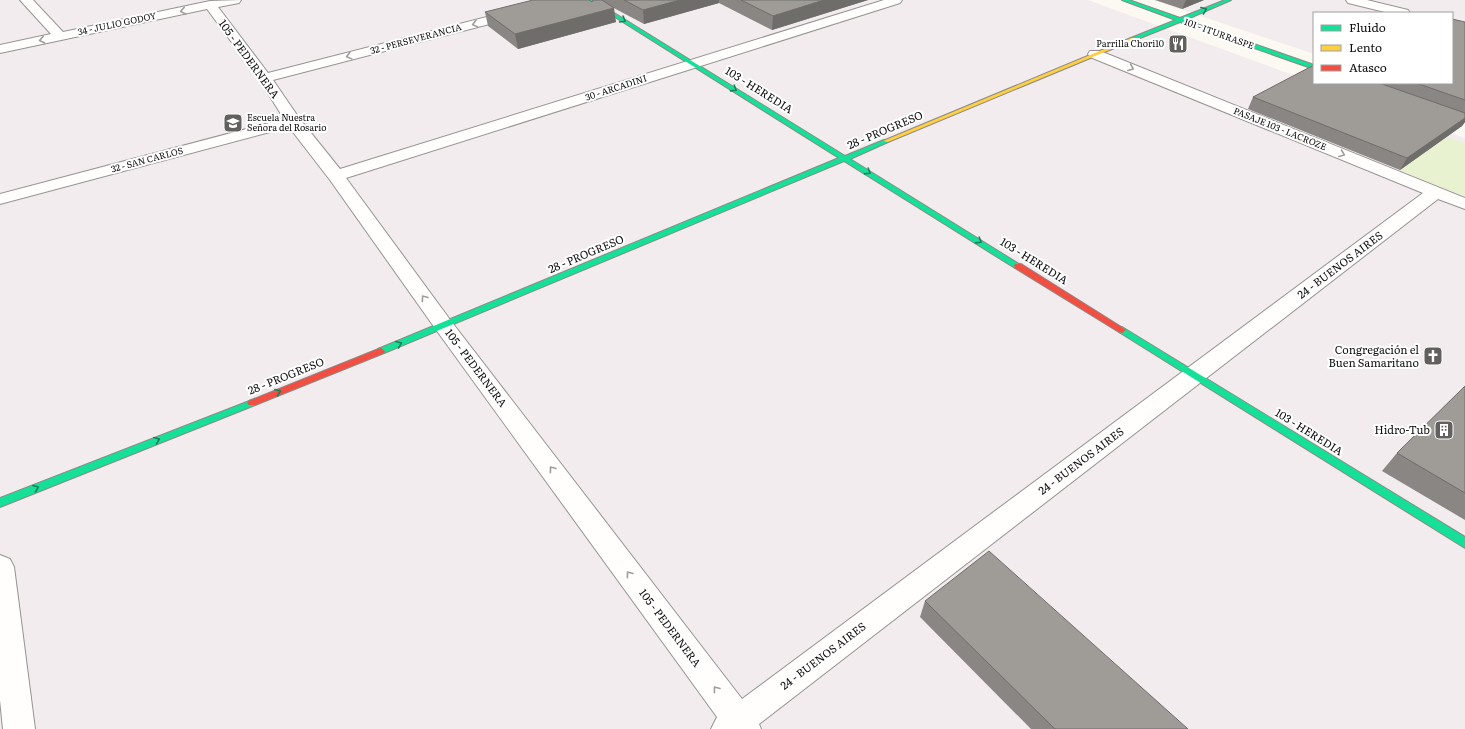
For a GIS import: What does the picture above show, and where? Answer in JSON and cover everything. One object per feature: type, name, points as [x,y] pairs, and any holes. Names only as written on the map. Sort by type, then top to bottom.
[{"type":"street","points":[[26,0],[60,36]]},
{"type":"street","name":"34 - JULIO GODOY","points":[[0,49],[235,0]]},
{"type":"street","name":"32 - PERSEVERANCIA","points":[[265,78],[567,0]]},
{"type":"street","name":"103 - HEREDIA","points":[[590,0],[1465,543]]},
{"type":"street","name":"30 - ARCADINI","points":[[336,176],[896,0]]},
{"type":"street","name":"101 - ITURRASPE","points":[[1124,0],[1313,67]]},
{"type":"street","name":"28 - PROGRESO","points":[[0,503],[444,326],[847,159],[1178,19],[1229,0]]},
{"type":"street","points":[[1352,0],[1400,12]]},
{"type":"street","name":"105 - PEDERNERA","points":[[210,5],[265,78],[293,121],[336,176],[737,726]]},
{"type":"street","name":"PASAJE 103 - LACROZE","points":[[1095,54],[1465,204]]},
{"type":"street","name":"32 - SAN CARLOS","points":[[0,199],[293,121]]},
{"type":"street","name":"24 - BUENOS AIRES","points":[[737,726],[1194,375],[1436,192]]},
{"type":"street","points":[[0,567],[19,729]]},
{"type":"shaded area","points":[[0,0],[1088,0],[1313,82],[1313,84],[1317,84],[1465,138],[1465,729],[0,729]]},
{"type":"shaded area","points":[[1153,0],[1465,0],[1465,107],[1453,84],[1453,12],[1313,12],[1313,54]]},
{"type":"green space","points":[[1447,137],[1465,143],[1465,197],[1399,170]]},
{"type":"building","points":[[533,0],[589,0],[592,2],[593,0],[602,0],[614,8],[515,34],[485,12]]},
{"type":"building","points":[[624,0],[680,0],[643,10]]},
{"type":"building","points":[[741,0],[824,0],[773,16]]},
{"type":"building","points":[[1453,19],[1465,22],[1465,100],[1419,84],[1453,84]]},
{"type":"building","points":[[1313,66],[1313,84],[1382,84],[1465,113],[1465,118],[1407,158],[1253,97]]},
{"type":"building","name":"Hidro-Tub","points":[[1465,386],[1465,493],[1397,453]]},
{"type":"building","points":[[989,551],[1188,729],[1055,729],[925,601]]},
{"type":"traffic: fast","points":[[590,0],[1018,266]]},
{"type":"traffic: fast","points":[[1124,0],[1313,67]]},
{"type":"traffic: fast","points":[[1133,39],[1229,0]]},
{"type":"traffic: fast","points":[[381,351],[886,141]]},
{"type":"traffic: fast","points":[[1122,330],[1465,543]]},
{"type":"traffic: fast","points":[[0,503],[252,403]]},
{"type":"traffic: slow","points":[[886,141],[1133,39]]},
{"type":"traffic: jam","points":[[1018,266],[1122,330]]},
{"type":"traffic: jam","points":[[252,403],[381,351]]},
{"type":"place","name":"Parrilla Chori10","points":[[1178,44]]},
{"type":"place","name":"Escuela Nuestra Señora del Rosario","points":[[233,123]]},
{"type":"place","name":"Congregación el Buen Samaritano","points":[[1433,356]]},
{"type":"place","name":"Hidro-Tub","points":[[1444,430]]}]
